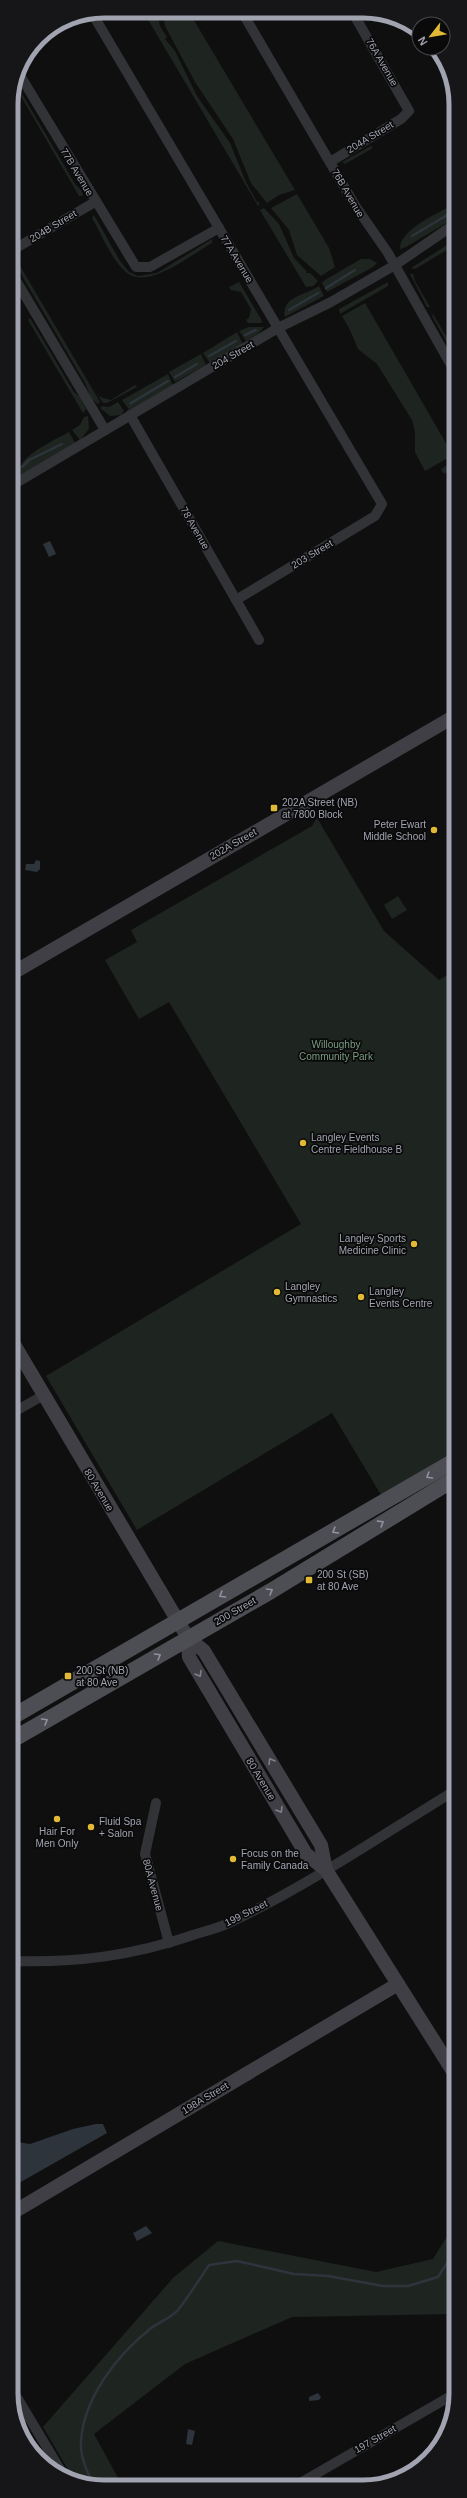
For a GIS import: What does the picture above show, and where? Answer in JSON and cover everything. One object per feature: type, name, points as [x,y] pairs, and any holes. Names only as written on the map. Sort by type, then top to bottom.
[{"type":"main road","name":"202A Street","points":[[18,970],[449,719]]},
{"type":"main road","name":"80 Avenue","points":[[18,1351],[188,1638],[189,1657],[306,1854],[326,1870],[449,2065]]},
{"type":"main road","name":"200 Street","points":[[18,1714],[449,1464]]},
{"type":"main road","name":"200 Street","points":[[18,1737],[271,1591],[449,1482]]},
{"type":"main road","name":"198A Street","points":[[18,2209],[398,1984]]},
{"type":"street","name":"76B Avenue","points":[[246,18],[368,226],[386,250],[449,354]]},
{"type":"street","name":"76A Avenue","points":[[356,18],[409,112]]},
{"type":"street","name":"77A Avenue","points":[[95,19],[382,504]]},
{"type":"street","name":"77B Avenue","points":[[22,79],[132,264],[140,268],[150,267],[219,228]]},
{"type":"street","name":"204A Street","points":[[330,162],[401,119],[409,112]]},
{"type":"street","name":"204B Street","points":[[18,247],[94,202]]},
{"type":"street","name":"204 Street","points":[[18,482],[278,328],[331,302],[395,265],[449,228]]},
{"type":"street","points":[[18,284],[105,430]]},
{"type":"street","name":"78 Avenue","points":[[130,415],[259,640]]},
{"type":"street","name":"203 Street","points":[[236,600],[375,516],[382,504]]},
{"type":"street","points":[[18,1410],[44,1395]]},
{"type":"street","name":"199 Street","points":[[18,1961],[54,1962],[118,1956],[169,1944],[230,1922],[326,1870],[449,1794]]},
{"type":"street","name":"80A Avenue","points":[[156,1803],[145,1854],[169,1944]]},
{"type":"street","name":"197 Street","points":[[305,2480],[449,2397]]},
{"type":"street","points":[[19,2400],[58,2466]]},
{"type":"green space","points":[[147,18],[158,18],[160,26],[167,37],[165,39],[175,51],[197,96],[230,143],[246,182],[257,202],[260,203],[258,206]]},
{"type":"green space","points":[[163,18],[193,18],[295,190],[279,195],[267,203],[251,183],[233,139],[195,82],[165,26]]},
{"type":"green space","points":[[20,90],[75,184],[82,191],[83,196],[79,196],[19,93]]},
{"type":"green space","points":[[371,146],[373,148],[345,164],[342,162]]},
{"type":"green space","points":[[297,194],[329,248],[335,267],[321,276],[297,255],[289,230],[271,208]]},
{"type":"green space","points":[[449,207],[449,222],[400,249],[401,242],[406,235],[420,223]]},
{"type":"green space","points":[[264,208],[279,224],[294,258],[307,272],[306,273],[310,273],[318,281],[313,286],[306,287],[260,210]]},
{"type":"green space","points":[[94,215],[120,261],[129,272],[138,276],[157,273],[212,239],[212,243],[182,262],[158,274],[147,277],[136,277],[127,273],[117,262],[92,218]]},
{"type":"green space","points":[[449,244],[449,249],[415,269],[411,268]]},
{"type":"green space","points":[[361,259],[370,259],[377,263],[373,267],[327,292],[322,283],[325,280]]},
{"type":"green space","points":[[18,262],[100,402],[98,404],[91,398],[85,383],[18,269]]},
{"type":"green space","points":[[410,274],[413,274],[415,281],[430,307],[427,307]]},
{"type":"green space","points":[[239,282],[262,323],[248,323],[246,320],[249,318],[251,309],[241,292],[231,290],[229,287]]},
{"type":"green space","points":[[388,282],[388,286],[340,314],[339,309]]},
{"type":"green space","points":[[319,286],[324,296],[285,317],[285,310],[291,301]]},
{"type":"green space","points":[[365,303],[447,445],[449,444],[449,457],[425,471],[415,452],[415,432],[412,420],[377,364],[358,349],[342,316]]},
{"type":"green space","points":[[433,314],[449,341],[449,346],[432,316]]},
{"type":"green space","points":[[30,318],[74,392],[79,396],[86,409],[83,413],[28,320]]},
{"type":"green space","points":[[249,327],[264,327],[259,333],[246,341],[239,331]]},
{"type":"green space","points":[[237,332],[243,344],[210,363],[203,353]]},
{"type":"green space","points":[[201,354],[206,365],[175,382],[169,372]]},
{"type":"green space","points":[[168,374],[173,385],[130,411],[122,400]]},
{"type":"green space","points":[[135,385],[137,387],[107,403],[103,403],[97,394],[100,397],[111,400]]},
{"type":"green space","points":[[118,402],[124,411],[121,415],[110,416],[100,408],[102,406],[109,407]]},
{"type":"green space","points":[[88,416],[89,429],[80,440],[72,430],[80,425],[84,417]]},
{"type":"green space","points":[[69,432],[75,443],[20,475],[20,469],[23,462],[29,456],[46,444]]},
{"type":"green space","points":[[449,464],[449,471],[444,474],[441,469]]},
{"type":"green space","name":"Willoughby Community Park","points":[[317,818],[384,931],[439,980],[449,974],[449,1455],[381,1495],[332,1413],[137,1530],[46,1376],[301,1224],[169,1002],[139,1019],[105,960],[137,942],[131,930],[312,826]]},
{"type":"green space","points":[[398,896],[407,910],[392,919],[384,905]]},
{"type":"green space","points":[[449,2233],[449,2314],[292,2317],[185,2364],[94,2434],[119,2480],[93,2479],[70,2472],[43,2427],[173,2278],[218,2241],[376,2272],[433,2259]]},
{"type":"shaded area","points":[[50,541],[56,554],[49,557],[43,544]]},
{"type":"shaded area","points":[[36,860],[40,861],[40,869],[37,872],[25,870],[26,864],[34,864]]},
{"type":"shaded area","points":[[103,2124],[107,2133],[18,2184],[18,2142],[30,2144],[73,2129]]},
{"type":"shaded area","points":[[146,2226],[152,2233],[137,2241],[133,2233]]},
{"type":"shaded area","points":[[318,2393],[321,2397],[319,2400],[309,2401],[309,2397]]},
{"type":"shaded area","points":[[188,2429],[195,2431],[192,2445],[186,2444]]},
{"type":"waterway","points":[[412,236],[449,214]]},
{"type":"waterway","points":[[326,288],[355,270]]},
{"type":"waterway","points":[[289,310],[318,293]]},
{"type":"waterway","points":[[245,335],[256,330]]},
{"type":"waterway","points":[[209,356],[236,341]]},
{"type":"waterway","points":[[175,377],[197,364]]},
{"type":"waterway","points":[[131,403],[168,381]]},
{"type":"waterway","points":[[22,467],[29,460],[62,444]]},
{"type":"waterway","points":[[91,2479],[83,2459],[81,2442],[83,2426],[95,2394],[114,2365],[126,2352],[150,2329],[178,2310],[209,2265],[237,2261],[294,2274],[328,2276],[383,2286],[408,2286],[438,2277],[449,2260]]},
{"type":"place","name":"202A Street (NB) at 7800 Block","points":[[274,808]]},
{"type":"place","name":"Peter Ewart Middle School","points":[[434,830]]},
{"type":"place","name":"Langley Events Centre Fieldhouse B","points":[[303,1143]]},
{"type":"place","name":"Langley Sports Medicine Clinic","points":[[414,1244]]},
{"type":"place","name":"Langley Gymnastics","points":[[277,1292]]},
{"type":"place","name":"Langley Events Centre","points":[[361,1297]]},
{"type":"place","name":"200 St (SB) at 80 Ave","points":[[309,1580]]},
{"type":"place","name":"200 St (NB) at 80 Ave","points":[[68,1676]]},
{"type":"place","name":"Hair For Men Only","points":[[57,1819]]},
{"type":"place","name":"Fluid Spa + Salon","points":[[91,1827]]},
{"type":"place","name":"Focus on the Family Canada","points":[[233,1859]]}]
